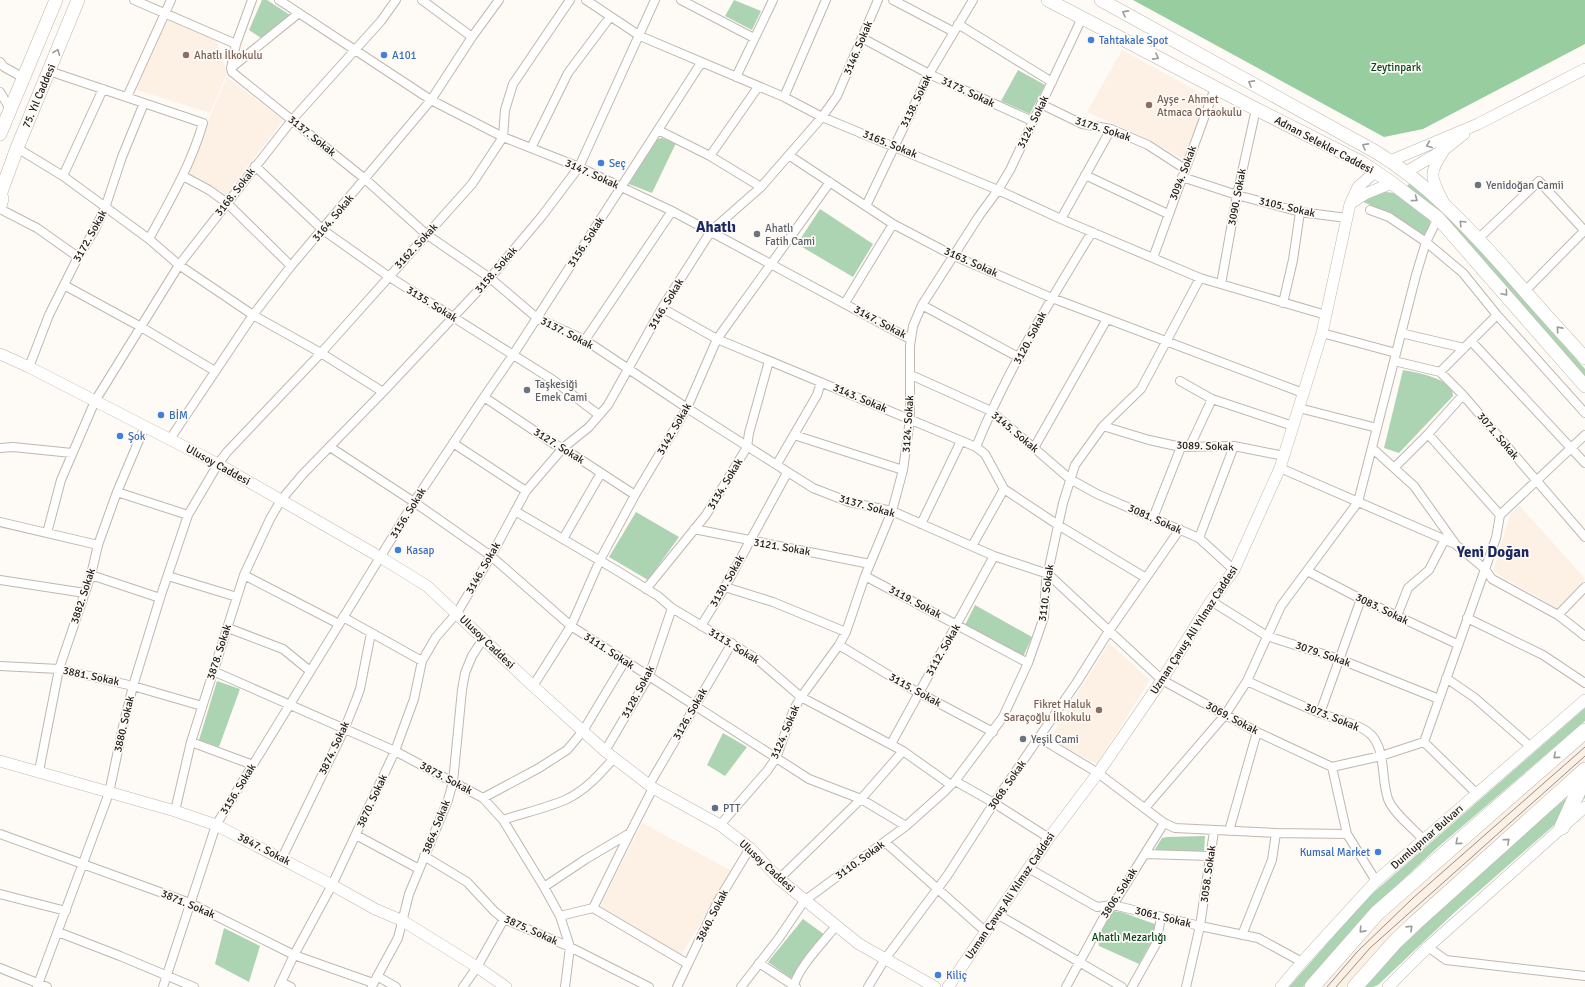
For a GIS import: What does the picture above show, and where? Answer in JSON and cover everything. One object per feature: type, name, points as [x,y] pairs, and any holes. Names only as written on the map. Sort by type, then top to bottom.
[{"type":"highway","points":[[1312,987],[1377,913],[1585,731]]},
{"type":"highway","points":[[1355,987],[1395,942],[1415,923],[1585,770]]},
{"type":"highway","points":[[1562,826],[1585,776]]},
{"type":"main road","name":"75. Yıl Caddesi","points":[[0,134],[56,0]]},
{"type":"main road","name":"75. Yıl Caddesi","points":[[0,191],[78,0]]},
{"type":"main road","name":"Adnan Selekler Caddesi","points":[[1048,0],[1256,110],[1354,159],[1392,183],[1438,218],[1585,386]]},
{"type":"main road","name":"Adnan Selekler Caddesi","points":[[1101,0],[1390,161],[1406,172],[1445,205],[1478,239],[1585,358]]},
{"type":"main road","points":[[1376,172],[1390,161]]},
{"type":"main road","points":[[1392,183],[1406,172]]},
{"type":"main road","points":[[0,191],[2,199],[0,206]]},
{"type":"street","points":[[134,0],[165,12],[236,44]]},
{"type":"street","points":[[127,97],[171,0]]},
{"type":"street","points":[[231,68],[236,44],[252,0]]},
{"type":"street","name":"3147. Sokak","points":[[279,0],[431,100],[503,137],[579,168],[672,211],[910,339]]},
{"type":"street","name":"3168. Sokak","points":[[47,533],[61,480],[95,401],[179,265],[292,120],[381,21],[396,0]]},
{"type":"street","points":[[422,0],[472,37]]},
{"type":"street","name":"3164. Sokak","points":[[170,439],[253,315],[292,266],[431,100],[472,37],[499,0]]},
{"type":"street","name":"3162. Sokak","points":[[218,464],[227,452],[321,353],[388,276],[472,184],[503,137],[505,110],[513,84],[570,0]]},
{"type":"street","name":"3165. Sokak","points":[[586,0],[640,36],[784,97],[822,117],[998,190],[1152,258],[1200,278],[1326,315]]},
{"type":"street","name":"3158. Sokak","points":[[281,500],[303,474],[383,392],[490,278],[542,216],[579,168],[655,0]]},
{"type":"street","points":[[681,0],[754,38]]},
{"type":"street","points":[[736,77],[772,0]]},
{"type":"street","points":[[784,97],[826,0]]},
{"type":"street","name":"3146. Sokak","points":[[457,613],[491,556],[526,491],[563,448],[589,427],[608,405],[662,308],[711,231],[761,187],[790,156],[837,96],[878,0]]},
{"type":"street","points":[[893,0],[956,28],[1052,82]]},
{"type":"street","name":"3138. Sokak","points":[[866,206],[929,74],[973,0]]},
{"type":"street","points":[[231,68],[299,13]]},
{"type":"street","points":[[531,148],[568,73],[610,17]]},
{"type":"street","name":"3124. Sokak","points":[[720,825],[767,771],[776,758],[794,709],[846,632],[865,576],[892,511],[903,470],[910,419],[910,339],[913,326],[922,305],[1010,170],[1082,18]]},
{"type":"street","name":"3173. Sokak","points":[[862,38],[929,74],[1032,121]]},
{"type":"street","points":[[0,62],[4,67],[24,78]]},
{"type":"street","name":"3156. Sokak","points":[[163,987],[216,825],[253,766],[288,705],[414,502],[513,355],[701,63]]},
{"type":"street","name":"3137. Sokak","points":[[231,68],[232,72],[365,179],[426,234],[490,278],[537,318],[585,340],[747,447],[777,464],[787,473],[813,488],[849,502],[892,511],[994,556],[1048,574]]},
{"type":"street","name":"Adnan Selekler Caddesi","points":[[1390,161],[1478,124],[1585,69]]},
{"type":"street","points":[[49,70],[203,123],[199,138],[183,176],[149,239]]},
{"type":"street","points":[[710,156],[758,87]]},
{"type":"street","name":"3094. Sokak","points":[[1152,258],[1215,88]]},
{"type":"street","points":[[63,176],[103,89]]},
{"type":"street","points":[[0,92],[10,109]]},
{"type":"street","name":"3172. Sokak","points":[[29,367],[48,315],[78,257],[106,208],[122,157],[144,103]]},
{"type":"street","name":"3175. Sokak","points":[[1041,104],[1082,124],[1111,130],[1148,145],[1185,169]]},
{"type":"street","name":"3090. Sokak","points":[[1221,284],[1237,195],[1256,110]]},
{"type":"street","name":"Adnan Selekler Caddesi","points":[[1406,172],[1445,149],[1478,124]]},
{"type":"street","points":[[658,130],[710,156],[761,187]]},
{"type":"street","points":[[1062,219],[1111,130]]},
{"type":"street","points":[[17,148],[63,176],[149,239],[179,265],[253,315],[321,353],[383,392]]},
{"type":"street","name":"Adnan Selekler Caddesi","points":[[1445,149],[1434,165],[1432,179],[1445,205]]},
{"type":"street","name":"3163. Sokak","points":[[790,156],[893,224],[954,256],[1052,298],[1303,393]]},
{"type":"street","points":[[1354,159],[1360,168],[1361,174],[1358,187]]},
{"type":"street","name":"3135. Sokak","points":[[255,166],[323,230],[388,276],[553,380],[599,415]]},
{"type":"street","points":[[1358,187],[1376,172]]},
{"type":"street","points":[[1085,175],[1168,214]]},
{"type":"street","points":[[183,176],[209,190],[227,203],[292,266]]},
{"type":"street","name":"3105. Sokak","points":[[1182,177],[1237,195],[1300,212],[1347,218]]},
{"type":"street","points":[[1478,239],[1539,181],[1585,230],[1525,291]]},
{"type":"street","name":"3142. Sokak","points":[[533,686],[571,626],[600,560],[635,495],[687,408],[718,339],[830,182]]},
{"type":"street","points":[[1350,204],[1365,194],[1392,183]]},
{"type":"street","name":"Uzman Çavuş Ali Yılmaz Caddesi","points":[[948,987],[1028,868],[1098,773],[1162,680],[1211,602],[1234,570],[1284,456],[1322,333],[1350,204],[1358,187]]},
{"type":"street","points":[[0,209],[37,228],[78,257]]},
{"type":"street","points":[[1370,210],[1389,217],[1426,242],[1463,273],[1497,315],[1585,413]]},
{"type":"street","points":[[585,340],[672,211]]},
{"type":"street","points":[[1283,303],[1293,260],[1300,212]]},
{"type":"street","points":[[1145,808],[1225,715],[1247,681],[1281,606],[1358,502],[1426,242],[1438,218]]},
{"type":"street","points":[[845,303],[893,224]]},
{"type":"street","name":"3120. Sokak","points":[[976,447],[991,411],[1052,298],[1092,232]]},
{"type":"street","name":"3110. Sokak","points":[[741,987],[804,901],[906,826],[953,783],[1003,717],[1028,663],[1044,617],[1048,574],[1058,525],[1075,465],[1103,426],[1141,389],[1200,278]]},
{"type":"street","points":[[64,285],[141,327],[215,371]]},
{"type":"street","points":[[922,305],[1020,358]]},
{"type":"street","name":"3143. Sokak","points":[[662,308],[718,339],[976,447],[985,454],[1004,489],[1058,525],[1146,578]]},
{"type":"street","points":[[1322,333],[1440,372],[1497,315]]},
{"type":"street","points":[[1034,448],[1107,319]]},
{"type":"street","points":[[1402,333],[1464,348]]},
{"type":"street","points":[[1471,341],[1585,462]]},
{"type":"street","name":"Ulusoy Caddesi","points":[[0,354],[29,367],[218,464],[380,557],[427,586],[533,686],[605,751],[651,786],[720,825],[750,848],[779,879],[804,901],[858,944],[935,987]]},
{"type":"street","name":"3134. Sokak","points":[[646,589],[706,515],[747,447],[749,434],[769,361]]},
{"type":"street","name":"3071. Sokak","points":[[1440,372],[1463,395],[1585,537]]},
{"type":"street","name":"3145. Sokak","points":[[911,376],[991,411],[1070,479]]},
{"type":"street","points":[[1180,381],[1212,399],[1293,426]]},
{"type":"street","points":[[777,464],[817,395],[821,382]]},
{"type":"street","points":[[1394,468],[1428,434],[1463,395]]},
{"type":"street","name":"3127. Sokak","points":[[484,397],[554,444],[563,448],[635,495]]},
{"type":"street","points":[[1190,446],[1212,399]]},
{"type":"street","points":[[1298,408],[1377,428]]},
{"type":"street","name":"3882. Sokak","points":[[39,771],[58,669],[91,575],[98,545],[117,492],[145,426]]},
{"type":"street","name":"3089. Sokak","points":[[1103,426],[1149,440],[1181,447],[1234,446],[1284,456]]},
{"type":"street","points":[[1428,434],[1500,515]]},
{"type":"street","points":[[794,435],[903,470]]},
{"type":"street","points":[[1424,742],[1457,644],[1496,538],[1500,515],[1585,435]]},
{"type":"street","points":[[921,524],[961,441]]},
{"type":"street","points":[[453,443],[526,491]]},
{"type":"street","points":[[1199,538],[1234,446]]},
{"type":"street","points":[[0,448],[12,447],[72,453]]},
{"type":"street","name":"3111. Sokak","points":[[330,447],[414,502],[491,556],[571,626],[808,779],[861,799],[906,826]]},
{"type":"street","points":[[1153,518],[1181,447]]},
{"type":"street","points":[[1372,448],[1414,486],[1455,544],[1484,569],[1492,579],[1558,615],[1585,636]]},
{"type":"street","name":"3880. Sokak","points":[[41,986],[58,932],[109,792],[133,686],[160,598],[188,515],[218,464]]},
{"type":"street","points":[[1280,468],[1455,544]]},
{"type":"street","points":[[563,539],[600,473]]},
{"type":"street","name":"3130. Sokak","points":[[701,626],[725,587],[787,473]]},
{"type":"street","name":"3081. Sokak","points":[[1070,479],[1097,494],[1199,538],[1234,570]]},
{"type":"street","points":[[972,546],[1004,489]]},
{"type":"street","points":[[117,492],[188,515]]},
{"type":"street","name":"3878. Sokak","points":[[175,811],[191,742],[244,575],[270,519],[281,500]]},
{"type":"street","name":"3113. Sokak","points":[[515,511],[600,560],[646,589],[672,608],[757,659],[801,697],[903,750],[953,783],[994,803],[1049,838]]},
{"type":"street","points":[[0,522],[98,545]]},
{"type":"street","name":"3121. Sokak","points":[[694,529],[870,564]]},
{"type":"street","name":"3068. Sokak","points":[[868,987],[885,959],[937,890],[994,803],[1040,738],[1109,631],[1180,530]]},
{"type":"street","points":[[1397,616],[1408,588],[1428,570],[1445,539]]},
{"type":"street","name":"3112. Sokak","points":[[891,744],[994,556]]},
{"type":"street","name":"3083. Sokak","points":[[1307,571],[1361,599],[1457,644]]},
{"type":"street","name":"3069. Sokak","points":[[1048,574],[1162,680],[1257,732],[1332,767]]},
{"type":"street","points":[[91,575],[160,598]]},
{"type":"street","points":[[244,575],[371,633],[422,661]]},
{"type":"street","points":[[168,576],[237,597]]},
{"type":"street","name":"3119. Sokak","points":[[865,576],[1028,663]]},
{"type":"street","points":[[0,580],[84,593]]},
{"type":"street","points":[[725,587],[773,602],[846,632]]},
{"type":"street","points":[[1558,615],[1585,587]]},
{"type":"street","points":[[1320,713],[1361,599]]},
{"type":"street","name":"3079. Sokak","points":[[1211,602],[1267,636],[1339,659],[1439,699]]},
{"type":"street","name":"3128. Sokak","points":[[605,751],[649,676],[672,608]]},
{"type":"street","name":"3870. Sokak","points":[[280,984],[332,885],[395,752],[414,699],[422,661],[436,637],[457,613]]},
{"type":"street","points":[[1467,618],[1543,655],[1585,684]]},
{"type":"street","points":[[228,628],[283,649],[310,671]]},
{"type":"street","name":"3874. Sokak","points":[[282,858],[344,730],[360,689],[371,633]]},
{"type":"street","name":"3864. Sokak","points":[[374,982],[398,938],[409,894],[448,800],[453,782],[465,673],[472,656],[483,639]]},
{"type":"street","name":"3126. Sokak","points":[[593,908],[630,833],[651,786],[695,706],[732,644]]},
{"type":"street","name":"3115. Sokak","points":[[838,645],[918,693],[993,732]]},
{"type":"street","points":[[483,798],[539,768],[567,750],[583,731],[625,661]]},
{"type":"street","name":"3881. Sokak","points":[[0,666],[58,669],[133,686],[202,706]]},
{"type":"street","name":"3873. Sokak","points":[[213,671],[395,752],[483,798],[503,820],[560,916],[570,947],[566,987]]},
{"type":"street","points":[[1446,678],[1475,698],[1531,747]]},
{"type":"street","name":"3073. Sokak","points":[[1247,681],[1320,713],[1361,728],[1372,736],[1381,756],[1382,774],[1388,800],[1395,810],[1424,840]]},
{"type":"street","name":"Dumlupınar Bulvarı","points":[[1281,987],[1376,881],[1585,700]]},
{"type":"street","points":[[1229,831],[1257,732]]},
{"type":"street","points":[[1040,738],[1098,773],[1164,823],[1175,828],[1276,833],[1347,834]]},
{"type":"street","points":[[191,742],[253,766]]},
{"type":"street","points":[[1376,881],[1347,834],[1332,767],[1381,756],[1424,742]]},
{"type":"street","points":[[1424,742],[1477,794]]},
{"type":"street","points":[[779,879],[861,799],[903,750]]},
{"type":"street","points":[[503,820],[566,800],[589,784],[614,758]]},
{"type":"street","name":"3847. Sokak","points":[[0,761],[175,811],[216,825],[282,858],[375,909],[403,921],[477,966],[505,987]]},
{"type":"street","points":[[1388,987],[1428,947],[1585,807]]},
{"type":"street","name":"3806. Sokak","points":[[1066,987],[1104,917],[1164,823]]},
{"type":"street","name":"3058. Sokak","points":[[1186,987],[1200,926],[1214,830]]},
{"type":"street","points":[[544,887],[586,859],[630,833]]},
{"type":"street","points":[[1242,935],[1272,860],[1276,833]]},
{"type":"street","name":"3871. Sokak","points":[[0,834],[190,903],[294,955],[374,982],[396,987]]},
{"type":"street","points":[[356,835],[419,869]]},
{"type":"street","points":[[885,842],[937,890],[986,932]]},
{"type":"street","name":"3840. Sokak","points":[[677,987],[718,901],[750,848]]},
{"type":"street","points":[[1145,854],[1210,856]]},
{"type":"street","name":"3875. Sokak","points":[[424,856],[467,882],[495,912],[504,919],[570,947],[649,987]]},
{"type":"street","name":"3061. Sokak","points":[[1028,868],[1097,907],[1113,905],[1258,938],[1302,962]]},
{"type":"street","points":[[0,894],[66,911]]},
{"type":"street","points":[[560,916],[593,908],[688,964]]},
{"type":"street","points":[[997,914],[1122,987]]},
{"type":"street","points":[[1132,987],[1156,944],[1161,917]]},
{"type":"street","points":[[463,987],[504,919]]},
{"type":"street","points":[[795,987],[794,981],[801,970],[836,926]]},
{"type":"street","points":[[58,932],[194,987]]},
{"type":"street","points":[[1428,947],[1446,960],[1585,976]]},
{"type":"street","points":[[759,963],[795,987]]},
{"type":"street","points":[[0,968],[41,986]]},
{"type":"street","points":[[280,984],[291,987]]},
{"type":"shaded area","name":"Ahatlı İlkokulu","points":[[169,17],[215,36],[227,73],[210,113],[134,89]]},
{"type":"shaded area","name":"Ayşe - Ahmet Atmaca Ortaokulu","points":[[1122,50],[1210,98],[1186,161],[1146,138],[1087,112]]},
{"type":"shaded area","points":[[227,77],[283,120],[225,196],[201,179],[186,173]]},
{"type":"shaded area","points":[[1520,506],[1585,579],[1558,609],[1493,571],[1510,515]]},
{"type":"shaded area","name":"Fikret Haluk Saraçoğlu İlkokulu","points":[[1109,643],[1150,680],[1097,764],[1049,740]]},
{"type":"shaded area","points":[[1585,739],[1585,762],[1401,926],[1345,987],[1318,987],[1389,909]]},
{"type":"shaded area","points":[[642,823],[732,871],[681,955],[602,907],[601,904]]},
{"type":"green space","points":[[262,0],[267,0],[290,15],[261,38],[249,30]]},
{"type":"green space","points":[[734,0],[761,11],[752,30],[725,16]]},
{"type":"green space","name":"Zeytinpark","points":[[1133,0],[1585,0],[1585,44],[1423,129],[1384,137]]},
{"type":"green space","points":[[1018,70],[1045,85],[1030,114],[1001,101]]},
{"type":"green space","points":[[662,138],[676,143],[652,193],[629,184],[653,143],[657,139]]},
{"type":"green space","points":[[1413,180],[1446,212],[1585,369],[1585,378],[1407,186]]},
{"type":"green space","points":[[1385,192],[1396,193],[1430,219],[1429,228],[1424,236],[1390,213],[1363,202],[1376,194]]},
{"type":"green space","points":[[820,209],[873,244],[853,277],[797,244]]},
{"type":"green space","points":[[1403,370],[1433,377],[1441,381],[1452,390],[1453,396],[1399,453],[1384,448]]},
{"type":"green space","points":[[636,512],[679,537],[648,580],[609,557]]},
{"type":"green space","points":[[975,605],[1032,637],[1023,657],[965,625]]},
{"type":"green space","points":[[217,681],[240,689],[219,747],[199,740]]},
{"type":"green space","points":[[1585,708],[1585,721],[1437,848],[1378,903],[1345,938],[1303,987],[1289,987],[1366,899]]},
{"type":"green space","points":[[723,733],[747,747],[725,776],[707,765]]},
{"type":"green space","points":[[1585,782],[1585,798],[1455,912],[1378,985],[1373,987],[1360,987],[1409,935],[1469,881]]},
{"type":"green space","points":[[1205,836],[1204,852],[1154,851],[1162,838]]},
{"type":"green space","name":"Ahatlı Mezarlığı","points":[[1112,911],[1121,912],[1155,924],[1153,939],[1139,964],[1099,946],[1098,941],[1100,932]]},
{"type":"green space","points":[[803,919],[825,935],[791,978],[768,962]]},
{"type":"green space","points":[[224,928],[260,946],[249,982],[215,964]]},
{"type":"tram line","points":[[1327,987],[1357,952],[1413,898],[1585,747]]},
{"type":"tram line","points":[[1336,987],[1370,948],[1585,756]]},
{"type":"place","name":"Tahtakale Spot","points":[[1091,40]]},
{"type":"place","name":"Ahatlı İlkokulu","points":[[186,55]]},
{"type":"place","name":"A101","points":[[384,55]]},
{"type":"place","name":"Ayşe - Ahmet Atmaca Ortaokulu","points":[[1149,105]]},
{"type":"place","name":"Seç","points":[[601,163]]},
{"type":"place","name":"Yenidoğan Camii","points":[[1478,185]]},
{"type":"place","name":"Ahatlı Fatih Cami","points":[[757,234]]},
{"type":"place","name":"Taşkesiği Emek Cami","points":[[527,390]]},
{"type":"place","name":"BİM","points":[[161,415]]},
{"type":"place","name":"Şok","points":[[120,436]]},
{"type":"place","name":"Kasap","points":[[398,550]]},
{"type":"place","name":"Fikret Haluk Saraçoğlu İlkokulu","points":[[1099,710]]},
{"type":"place","name":"Yeşil Cami","points":[[1023,739]]},
{"type":"place","name":"PTT","points":[[715,808]]},
{"type":"place","name":"Kumsal Market","points":[[1378,852]]},
{"type":"place","name":"Kiliç","points":[[938,975]]},
{"type":"district","name":"Ahatlı","points":[[716,227]]},
{"type":"district","name":"Yeni Doğan","points":[[1493,552]]}]
